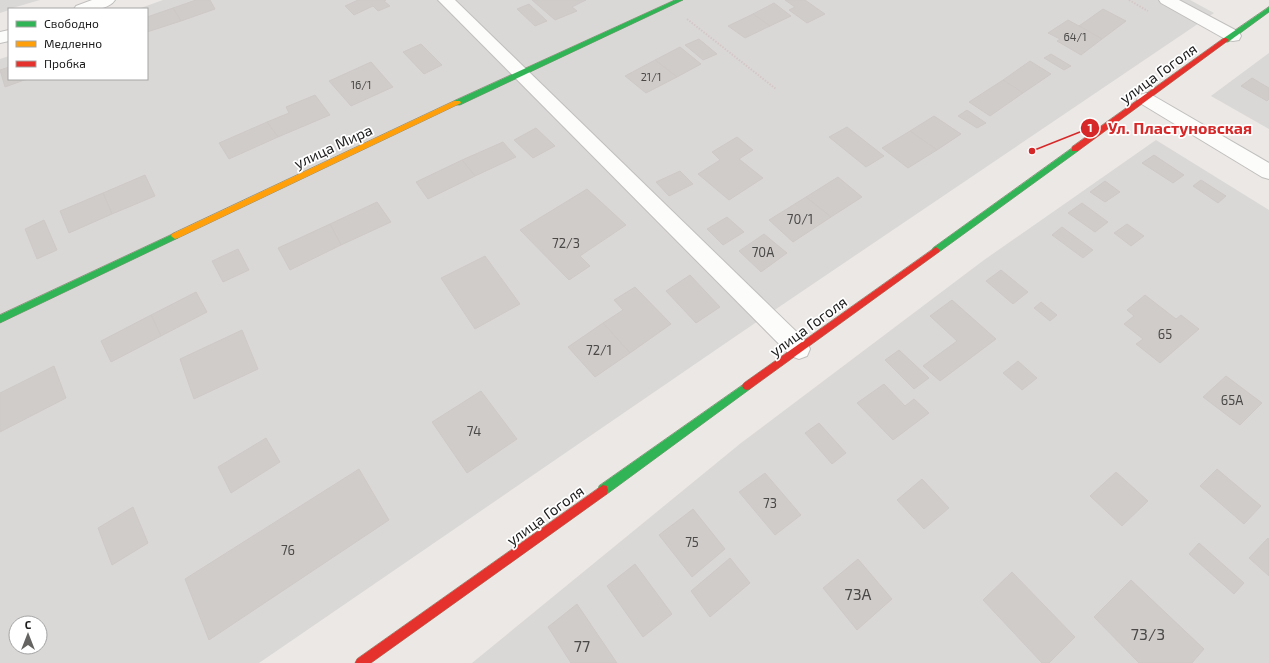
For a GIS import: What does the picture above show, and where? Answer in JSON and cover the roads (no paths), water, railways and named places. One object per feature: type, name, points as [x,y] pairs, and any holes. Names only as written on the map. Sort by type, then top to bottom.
[{"type":"street","points":[[85,8],[108,0]]},
{"type":"street","points":[[446,0],[799,349]]},
{"type":"street","name":"улица Мира","points":[[0,319],[521,73],[680,0]]},
{"type":"street","points":[[1167,0],[1233,36]]},
{"type":"street","name":"улица Гоголя","points":[[361,663],[1269,9]]},
{"type":"street","points":[[1146,99],[1269,172]]},
{"type":"place","name":"Ул. Пластуновская","points":[[1032,151]]}]
